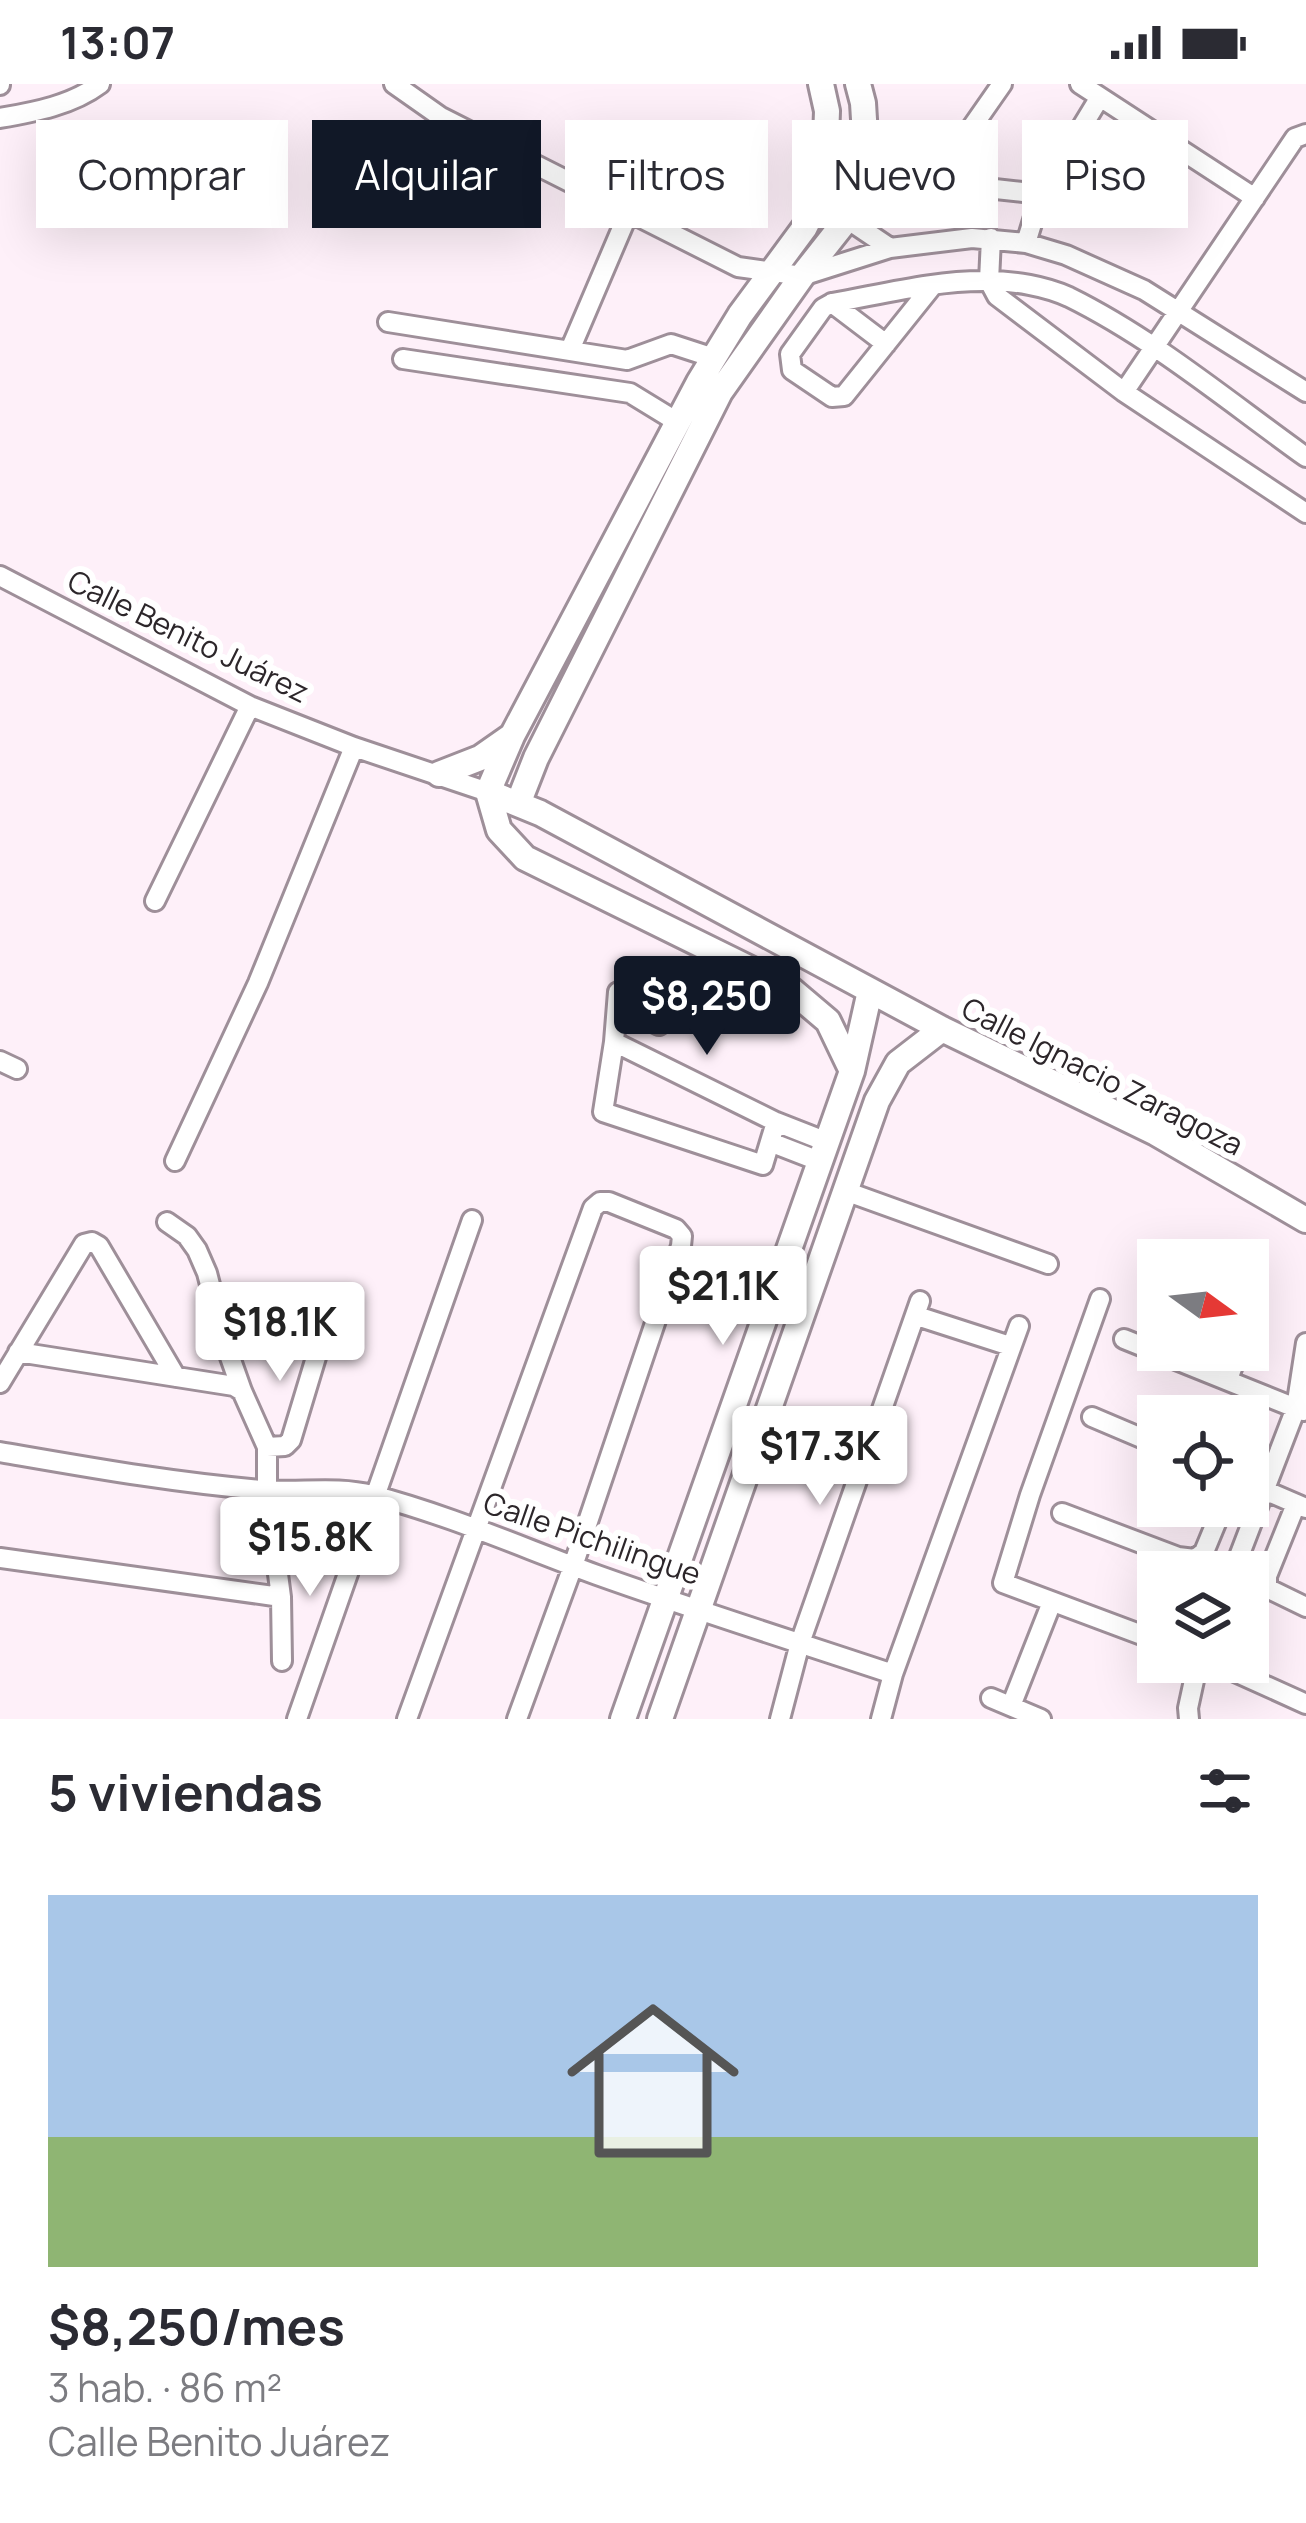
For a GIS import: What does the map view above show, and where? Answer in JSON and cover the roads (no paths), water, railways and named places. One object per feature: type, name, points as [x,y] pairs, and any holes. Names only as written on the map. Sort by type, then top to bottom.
[{"type":"main road","points":[[821,84],[827,120]]},
{"type":"main road","points":[[858,84],[864,120]]},
{"type":"main road","points":[[710,387],[714,358],[804,228]]},
{"type":"main road","points":[[525,858],[538,843],[529,808],[536,758],[689,421],[710,387],[840,228]]},
{"type":"main road","points":[[663,479],[512,736],[488,792],[499,830],[525,858],[789,988],[828,1021],[852,1071]]},
{"type":"main road","points":[[440,774],[480,758],[512,736]]},
{"type":"main road","name":"Calle Benito Juárez","points":[[488,792],[529,808],[870,991]]},
{"type":"main road","points":[[623,1719],[852,1071],[870,991]]},
{"type":"main road","name":"Calle Ignacio Zaragoza","points":[[870,991],[1156,1133],[1306,1220]]},
{"type":"main road","points":[[660,1719],[877,1101],[898,1063],[942,1029]]},
{"type":"main road","points":[[820,1161],[810,1227],[829,1236]]},
{"type":"street","points":[[0,118],[85,96],[100,84]]},
{"type":"street","points":[[394,84],[441,117],[565,181]]},
{"type":"street","points":[[1002,84],[965,137],[957,177],[968,186],[1022,192]]},
{"type":"street","points":[[1080,84],[1255,198]]},
{"type":"street","points":[[1086,120],[1100,97]]},
{"type":"street","points":[[1124,392],[1295,138],[1306,134]]},
{"type":"street","points":[[570,350],[622,228]]},
{"type":"street","points":[[657,228],[737,267],[802,276],[890,248],[991,238],[1026,243],[1066,255],[1144,290],[1306,392]]},
{"type":"street","points":[[860,228],[890,248]]},
{"type":"street","points":[[1026,243],[1031,228]]},
{"type":"street","points":[[991,238],[989,281],[997,296],[1124,392],[1306,513]]},
{"type":"street","points":[[934,285],[844,396],[832,397],[792,370],[790,354],[823,308],[832,303],[934,285],[989,281],[1040,287],[1067,296],[1154,348],[1306,457]]},
{"type":"street","points":[[832,303],[886,344]]},
{"type":"street","points":[[388,322],[628,360],[671,344],[714,358]]},
{"type":"street","points":[[403,359],[630,393],[689,421]]},
{"type":"street","name":"Calle Benito Juárez","points":[[0,575],[250,706],[488,792]]},
{"type":"street","points":[[155,901],[250,706]]},
{"type":"street","points":[[175,1161],[258,983],[354,747]]},
{"type":"street","points":[[659,1025],[618,998],[602,1112],[763,1165],[776,1122]]},
{"type":"street","points":[[614,1042],[776,1122],[820,1161]]},
{"type":"street","points":[[770,1142],[820,1161]]},
{"type":"street","points":[[845,1191],[1048,1264]]},
{"type":"street","points":[[407,1719],[593,1208],[609,1202],[676,1229],[682,1236],[681,1246],[517,1719]]},
{"type":"street","points":[[297,1719],[472,1220]]},
{"type":"street","points":[[167,1222],[197,1250],[225,1343],[267,1447],[282,1661]]},
{"type":"street","points":[[0,1383],[84,1244],[92,1243],[99,1246],[176,1377]]},
{"type":"street","points":[[1100,1299],[1004,1583],[1137,1633]]},
{"type":"street","points":[[780,1719],[800,1643],[919,1308],[1010,1346]]},
{"type":"street","points":[[881,1719],[1019,1326]]},
{"type":"street","points":[[1124,1339],[1137,1343]]},
{"type":"street","points":[[1269,1465],[1301,1410],[1306,1343]]},
{"type":"street","points":[[18,1352],[242,1390]]},
{"type":"street","points":[[267,1447],[285,1446],[291,1440],[317,1354]]},
{"type":"street","points":[[1208,1371],[1301,1410]]},
{"type":"street","points":[[1228,1379],[1231,1371]]},
{"type":"street","points":[[1092,1418],[1137,1436]]},
{"type":"street","name":"Calle Pichilingue","points":[[0,1452],[122,1473],[267,1490],[341,1489],[375,1496],[666,1600],[893,1674]]},
{"type":"street","points":[[1269,1491],[1301,1506],[1267,1576],[1267,1588],[1306,1607]]},
{"type":"street","points":[[1062,1513],[1178,1557],[1195,1559],[1204,1552],[1214,1527]]},
{"type":"street","points":[[0,1558],[281,1597]]},
{"type":"street","points":[[1011,1706],[1052,1602]]},
{"type":"street","points":[[1189,1719],[1193,1683]]},
{"type":"street","points":[[1260,1683],[1306,1704]]},
{"type":"street","points":[[991,1698],[1041,1719]]}]
